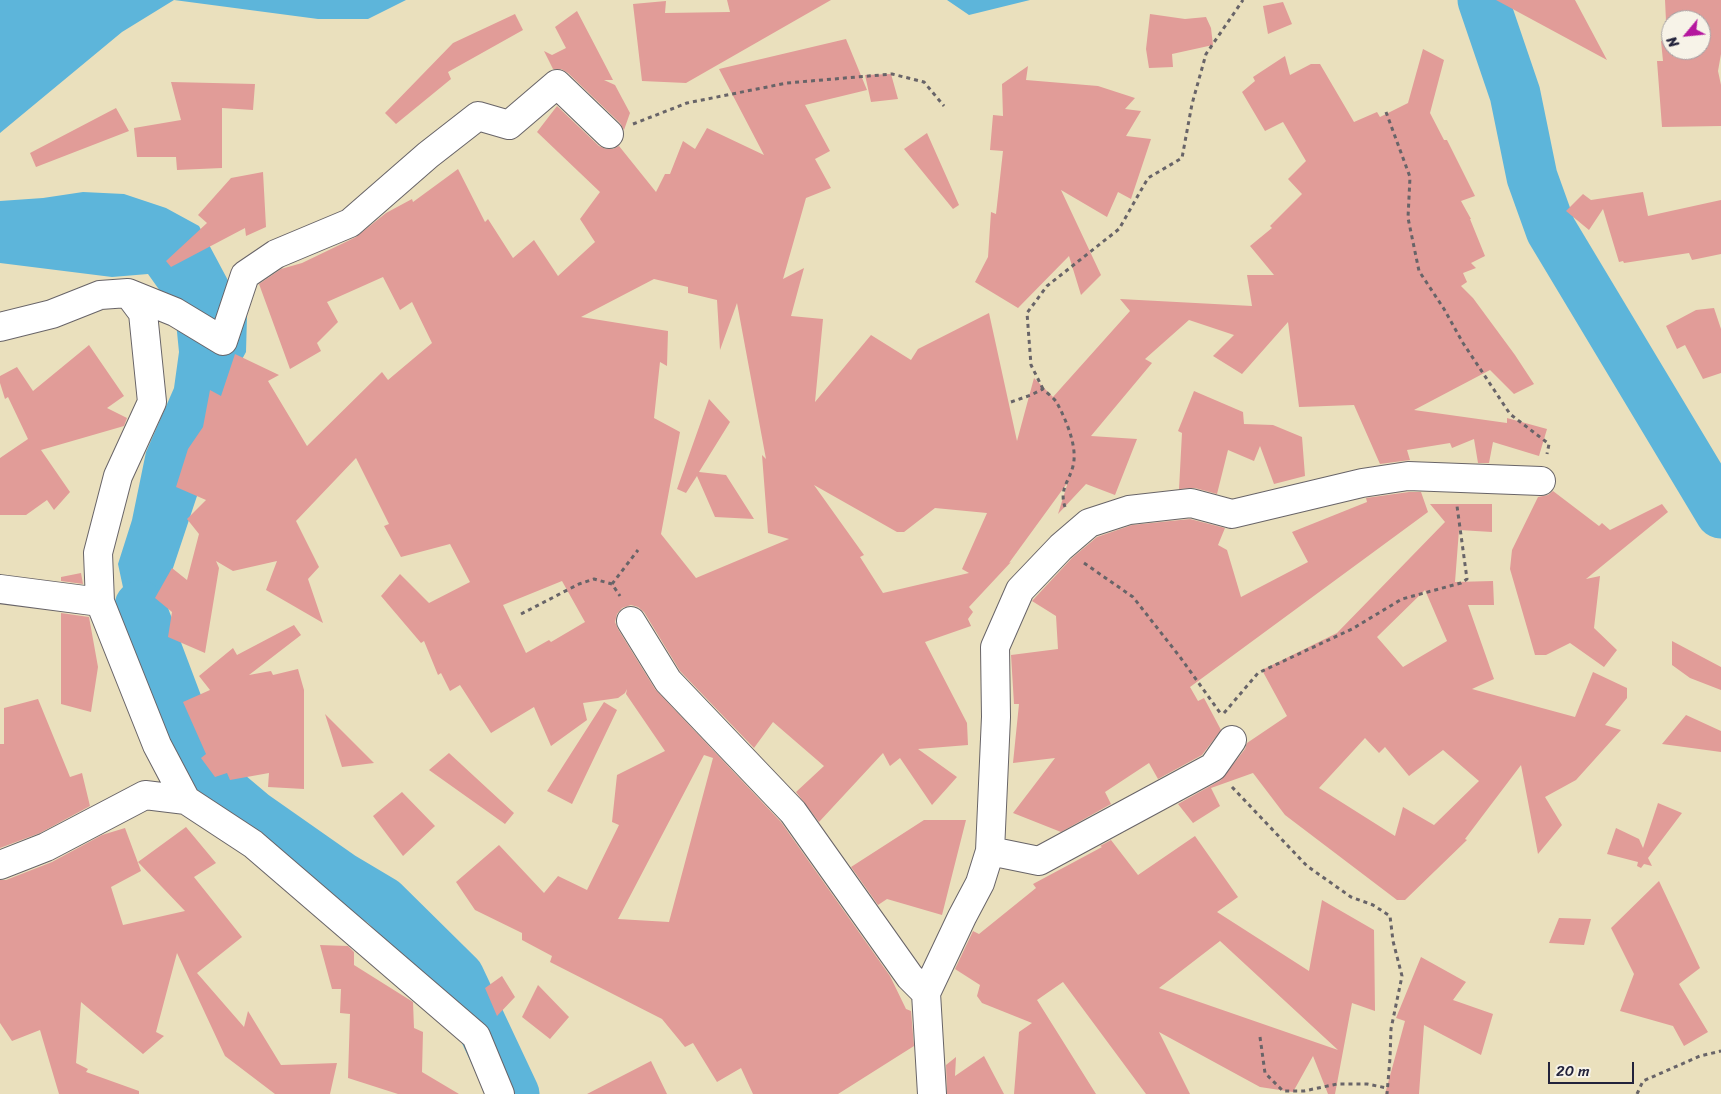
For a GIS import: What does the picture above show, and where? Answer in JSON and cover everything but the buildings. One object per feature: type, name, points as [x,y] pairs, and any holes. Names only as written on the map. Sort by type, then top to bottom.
[{"type":"street","points":[[0,327],[52,314],[100,295],[128,293],[175,312],[223,341],[246,275],[276,254],[350,223],[478,116],[509,125],[557,84],[609,134]]},
{"type":"street","points":[[128,293],[143,313],[152,402],[115,486],[98,553],[100,602],[157,745],[186,800]]},
{"type":"street","points":[[932,1094],[926,993],[980,883],[990,851],[996,716],[995,646],[1020,590],[1067,541],[1088,523],[1129,510],[1191,503],[1232,514],[1362,483],[1408,476],[1541,481]]},
{"type":"street","points":[[0,589],[100,602]]},
{"type":"street","points":[[631,621],[668,681],[793,812],[910,977],[926,993]]},
{"type":"street","points":[[990,851],[1039,861],[1213,767],[1232,740]]},
{"type":"street","points":[[0,864],[46,847],[145,795],[186,800],[253,844],[476,1036],[500,1094]]},
{"type":"path","points":[[1243,0],[1206,54],[1192,104],[1182,158],[1148,178],[1120,230],[1047,286],[1027,313],[1031,365],[1043,389],[1056,401],[1074,445],[1073,466],[1062,498],[1067,541],[1133,597],[1222,715],[1258,673],[1352,629],[1402,599],[1461,583],[1467,579],[1454,479]]},
{"type":"path","points":[[609,134],[687,103],[787,83],[892,74],[924,82],[944,106]]},
{"type":"path","points":[[1386,112],[1410,177],[1408,218],[1419,271],[1444,309],[1462,343],[1510,414],[1550,444],[1541,481]]},
{"type":"path","points":[[1011,402],[1031,396],[1043,389]]},
{"type":"path","points":[[612,584],[638,550]]},
{"type":"path","points":[[521,614],[579,584],[594,579],[612,584],[627,605],[631,621]]},
{"type":"path","points":[[1213,767],[1307,866],[1351,897],[1373,905],[1390,916],[1393,941],[1402,976],[1391,1029],[1387,1094]]},
{"type":"path","points":[[1260,1037],[1265,1073],[1283,1091],[1304,1091],[1337,1084],[1367,1084],[1387,1088]]},
{"type":"path","points":[[1637,1094],[1643,1081],[1700,1056],[1721,1051]]},
{"type":"water","points":[[0,0],[174,0],[122,32],[0,133]]},
{"type":"water","points":[[174,0],[406,0],[368,19],[318,19]]},
{"type":"water","points":[[947,0],[1030,0],[969,15]]},
{"type":"water","points":[[83,192],[124,194],[166,208],[199,226],[247,316],[246,352],[229,383],[204,475],[173,568],[165,629],[169,669],[146,679],[136,648],[118,564],[132,520],[146,452],[174,388],[179,352],[175,312],[148,274],[112,277],[0,263],[0,201],[43,198]]},
{"type":"waterway","points":[[1483,0],[1515,94],[1532,177],[1551,230],[1721,513]]},
{"type":"waterway","points":[[140,606],[203,773],[254,816],[341,877],[383,902],[459,977],[514,1094]]}]
